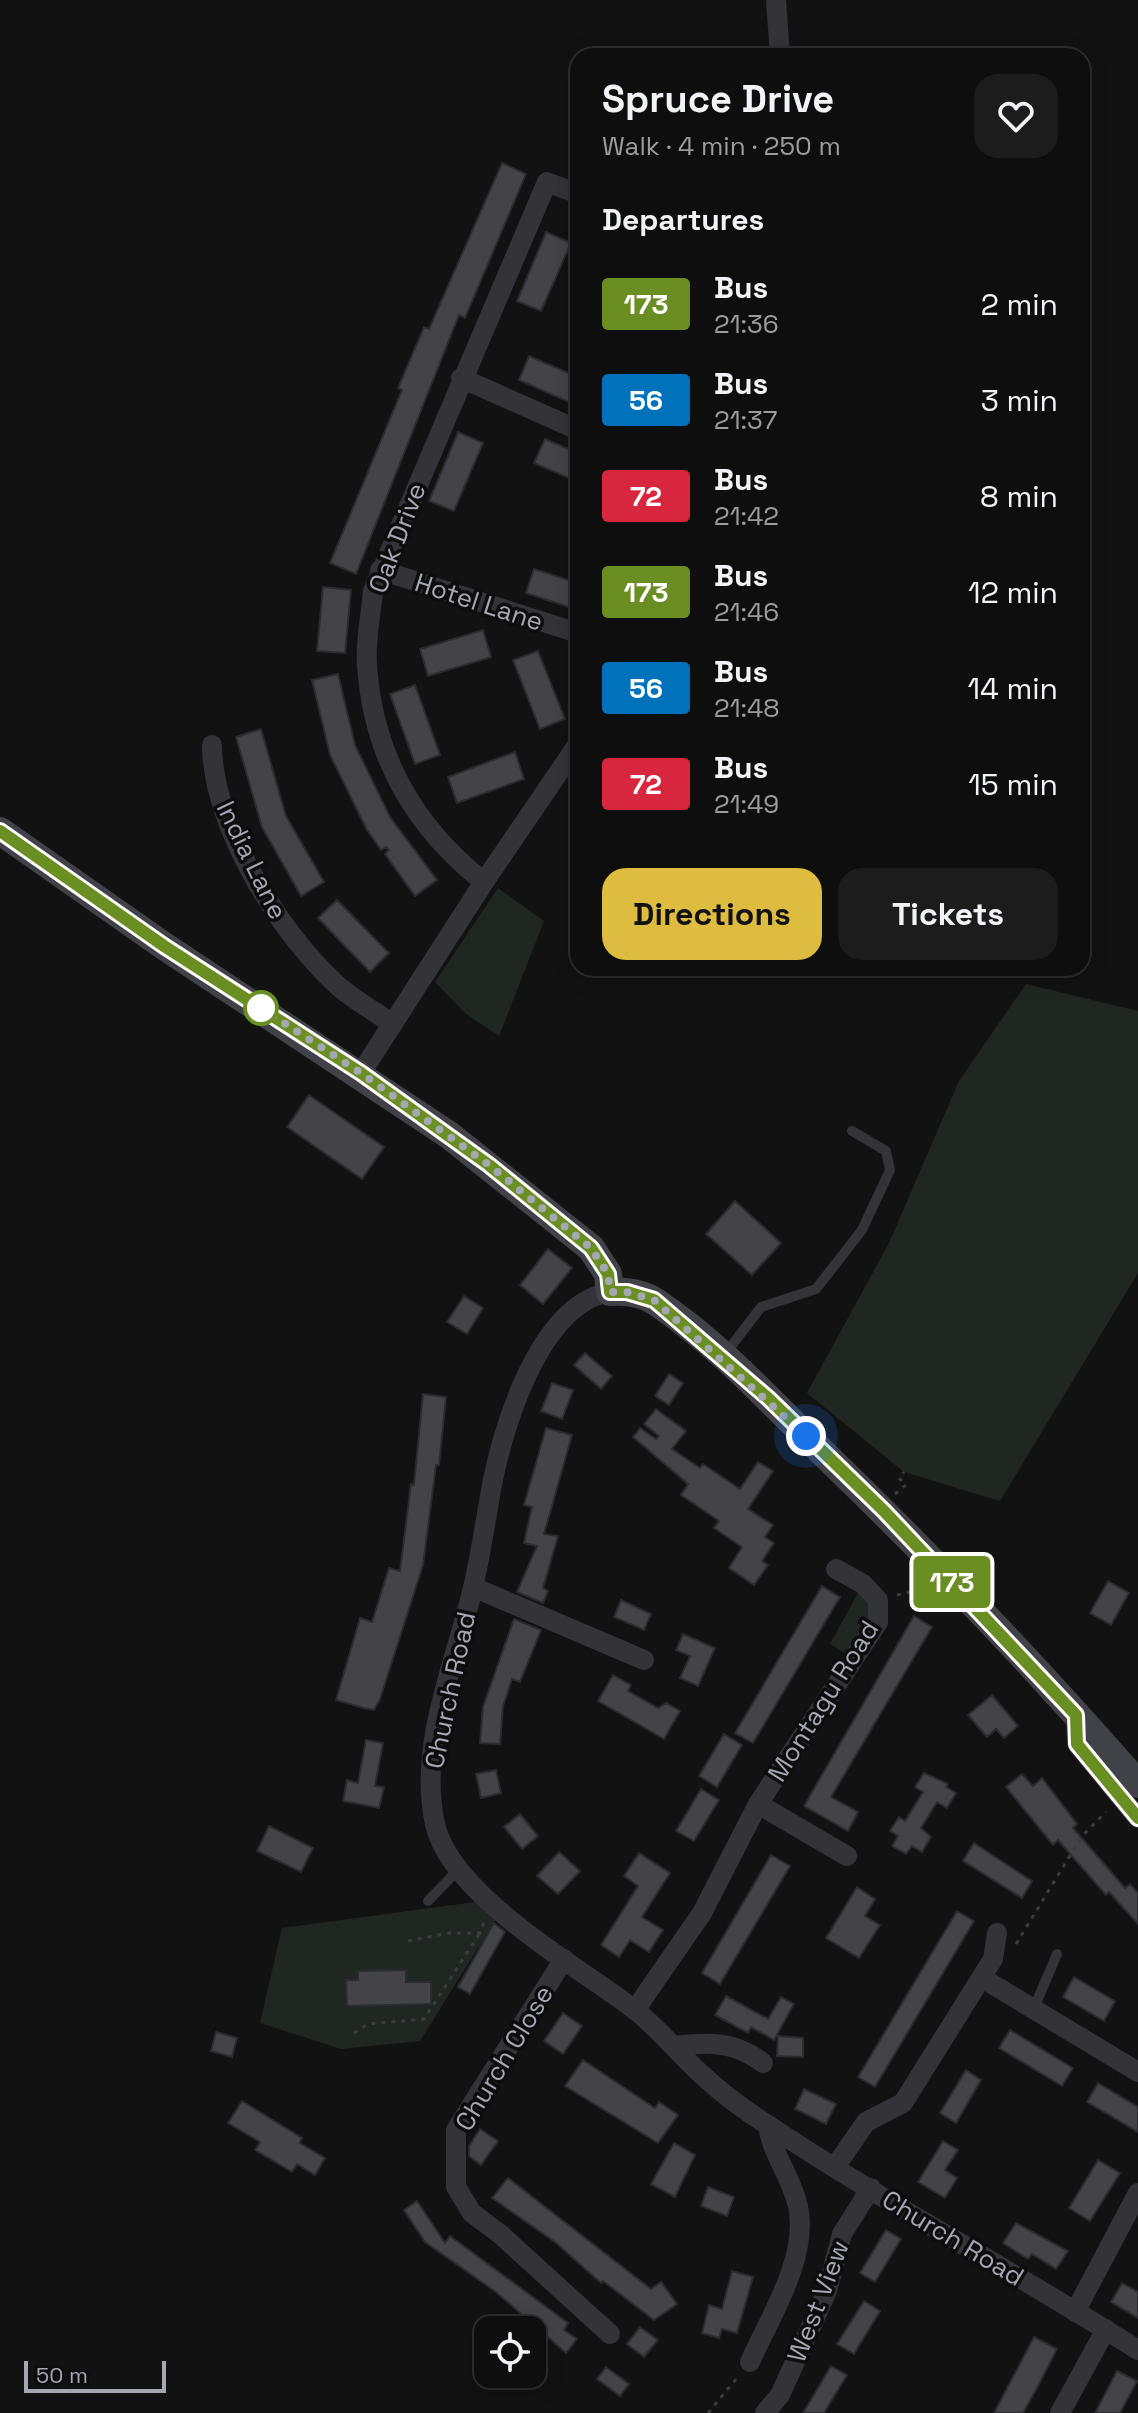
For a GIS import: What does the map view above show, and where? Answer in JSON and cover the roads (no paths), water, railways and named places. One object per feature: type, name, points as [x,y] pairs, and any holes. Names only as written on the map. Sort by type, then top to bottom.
[{"type":"street","points":[[776,0],[779,48]]},
{"type":"street","name":"Oak Drive","points":[[484,882],[456,860],[413,811],[380,740],[366,664],[373,591],[461,378],[547,182],[570,191]]},
{"type":"street","points":[[461,378],[570,426]]},
{"type":"street","name":"Hotel Lane","points":[[380,570],[570,630]]},
{"type":"street","name":"India Lane","points":[[212,745],[212,775],[236,839],[282,925],[336,985],[391,1023]]},
{"type":"street","points":[[361,1073],[391,1023],[570,756]]},
{"type":"street","points":[[0,831],[164,946],[361,1073],[489,1165],[591,1248],[608,1274],[610,1292],[627,1292],[654,1300],[722,1357],[884,1511],[1076,1715],[1132,1781],[1138,1818]]},
{"type":"street","name":"Church Road","points":[[610,1292],[586,1299],[560,1318],[518,1394],[495,1467],[473,1587],[429,1766],[435,1823],[444,1852],[457,1871],[491,1903],[635,2010],[700,2073],[768,2126],[1138,2350]]},
{"type":"street","name":"Montagu Road","points":[[635,2010],[702,1913],[758,1804],[878,1622],[878,1600],[863,1584],[836,1569]]},
{"type":"street","points":[[473,1587],[644,1660]]},
{"type":"street","name":"Montagu Road","points":[[758,1804],[847,1856]]},
{"type":"street","points":[[835,2167],[866,2122],[903,2103],[993,1959],[997,1933]]},
{"type":"street","name":"Church Close","points":[[564,1959],[456,2130],[456,2187],[472,2213],[500,2234],[610,2334]]},
{"type":"street","points":[[982,1978],[1138,2072]]},
{"type":"street","points":[[675,2046],[713,2042],[748,2051],[763,2063]]},
{"type":"street","points":[[750,2362],[790,2272],[800,2228],[797,2205],[786,2171],[772,2151],[768,2126]]},
{"type":"street","name":"West View","points":[[765,2413],[780,2395],[827,2291],[842,2234],[871,2188]]},
{"type":"street","points":[[1075,2312],[1138,2193]]},
{"type":"street","points":[[1060,2413],[1106,2329]]},
{"type":"lane","points":[[722,1357],[761,1307],[816,1289],[862,1230],[890,1170],[886,1151],[852,1131]]},
{"type":"lane","points":[[428,1901],[457,1871]]},
{"type":"lane","points":[[1034,2008],[1057,1954]]}]
